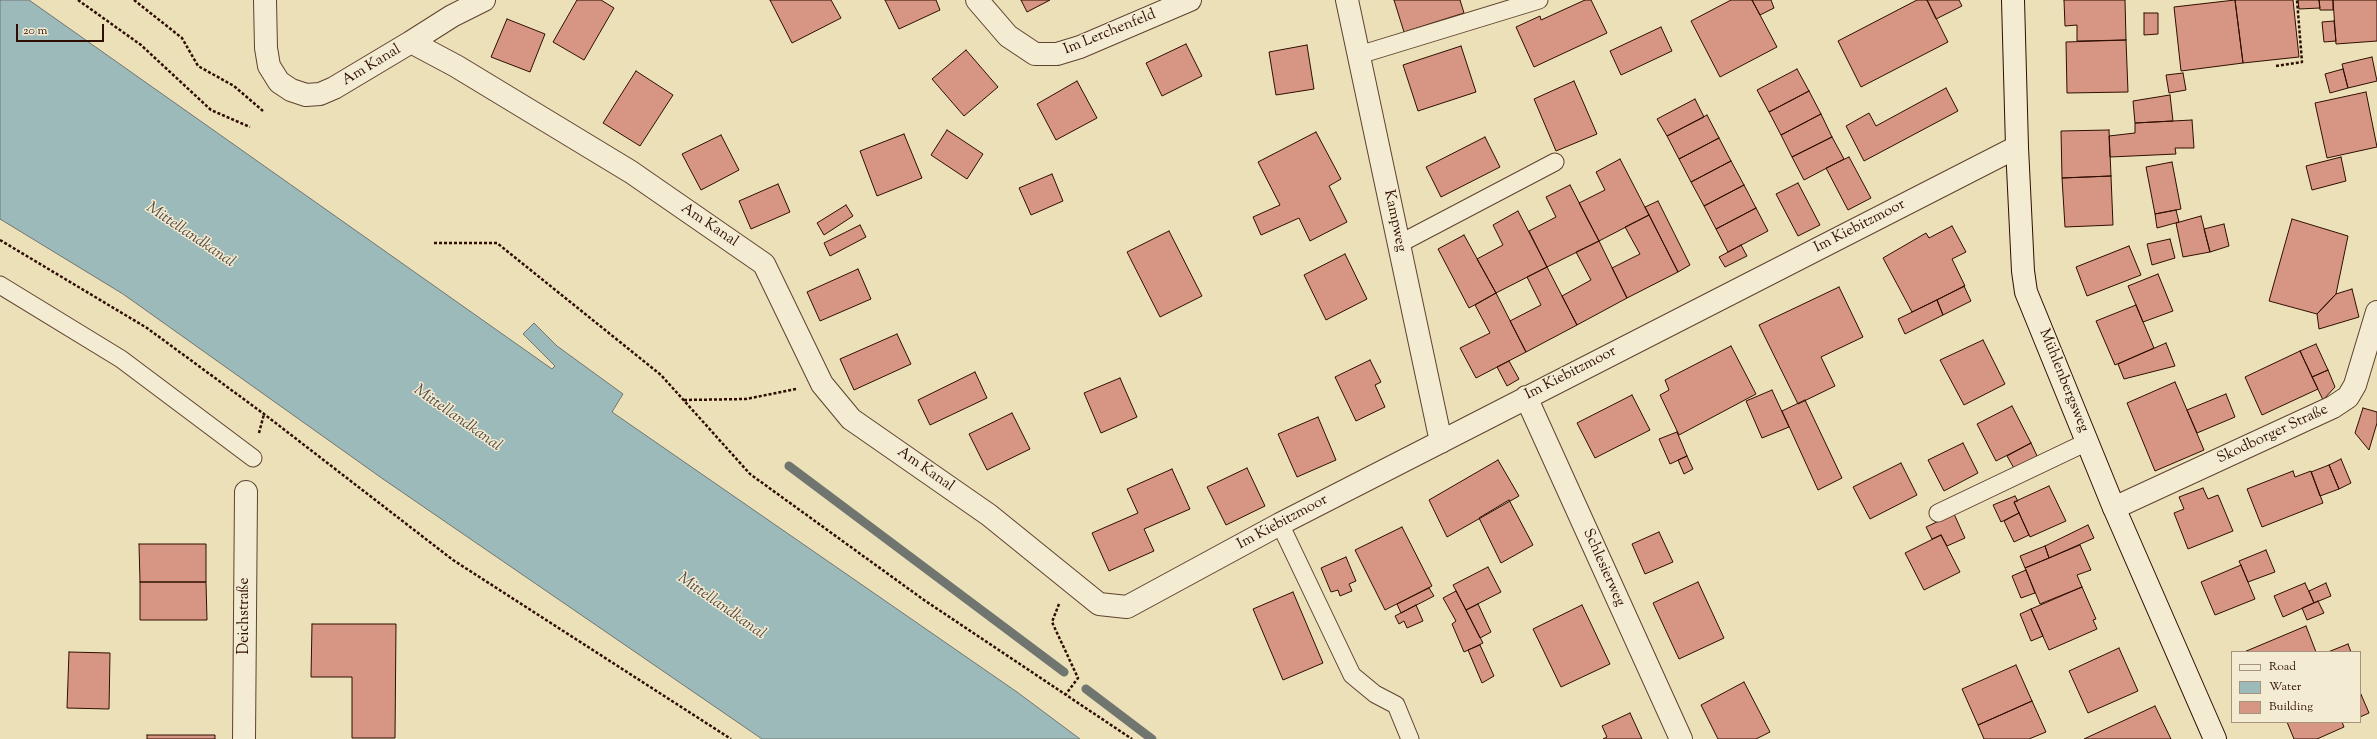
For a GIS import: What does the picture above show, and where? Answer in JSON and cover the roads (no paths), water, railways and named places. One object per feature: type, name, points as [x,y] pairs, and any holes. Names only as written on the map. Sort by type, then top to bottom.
[{"type":"street","name":"Am Kanal","points":[[265,0],[265,35],[269,66],[279,82],[291,90],[306,95],[320,94],[334,88],[411,42],[456,66],[631,172],[764,264],[822,384],[851,419],[989,515],[1099,604],[1127,607]]},
{"type":"street","points":[[411,42],[452,16],[484,0]]},
{"type":"street","name":"Im Lerchenfeld","points":[[977,0],[1008,36],[1034,54],[1057,54],[1080,47],[1190,0]]},
{"type":"street","name":"Kampweg","points":[[1347,0],[1441,442]]},
{"type":"street","name":"Mühlenbergsweg","points":[[2013,0],[2017,147],[2023,271],[2026,292],[2114,508],[2215,739]]},
{"type":"street","name":"Im Kiebitzmoor","points":[[1127,607],[1280,524],[2017,147]]},
{"type":"street","name":"Skodborger Straße","points":[[2114,508],[2333,407],[2348,397],[2355,385],[2377,312]]},
{"type":"street","name":"Schlesierweg","points":[[1526,397],[1681,739]]},
{"type":"street","name":"Deichstraße","points":[[244,739],[246,492]]},
{"type":"lane","points":[[1358,55],[1539,0]]},
{"type":"lane","points":[[1399,244],[1555,162]]},
{"type":"lane","points":[[0,284],[121,359],[253,458]]},
{"type":"lane","points":[[1938,513],[2087,442]]},
{"type":"lane","points":[[1280,524],[1352,675],[1375,694],[1396,705],[1410,739]]},
{"type":"water","name":"Mittellandkanal","points":[[0,0],[29,0],[552,369],[555,366],[523,334],[534,323],[557,346],[623,394],[612,412],[1017,692],[1080,739],[762,739],[383,479],[123,294],[0,219]]},
{"type":"waterway","points":[[789,466],[1064,672]]},
{"type":"waterway","points":[[1086,689],[1152,739]]}]
